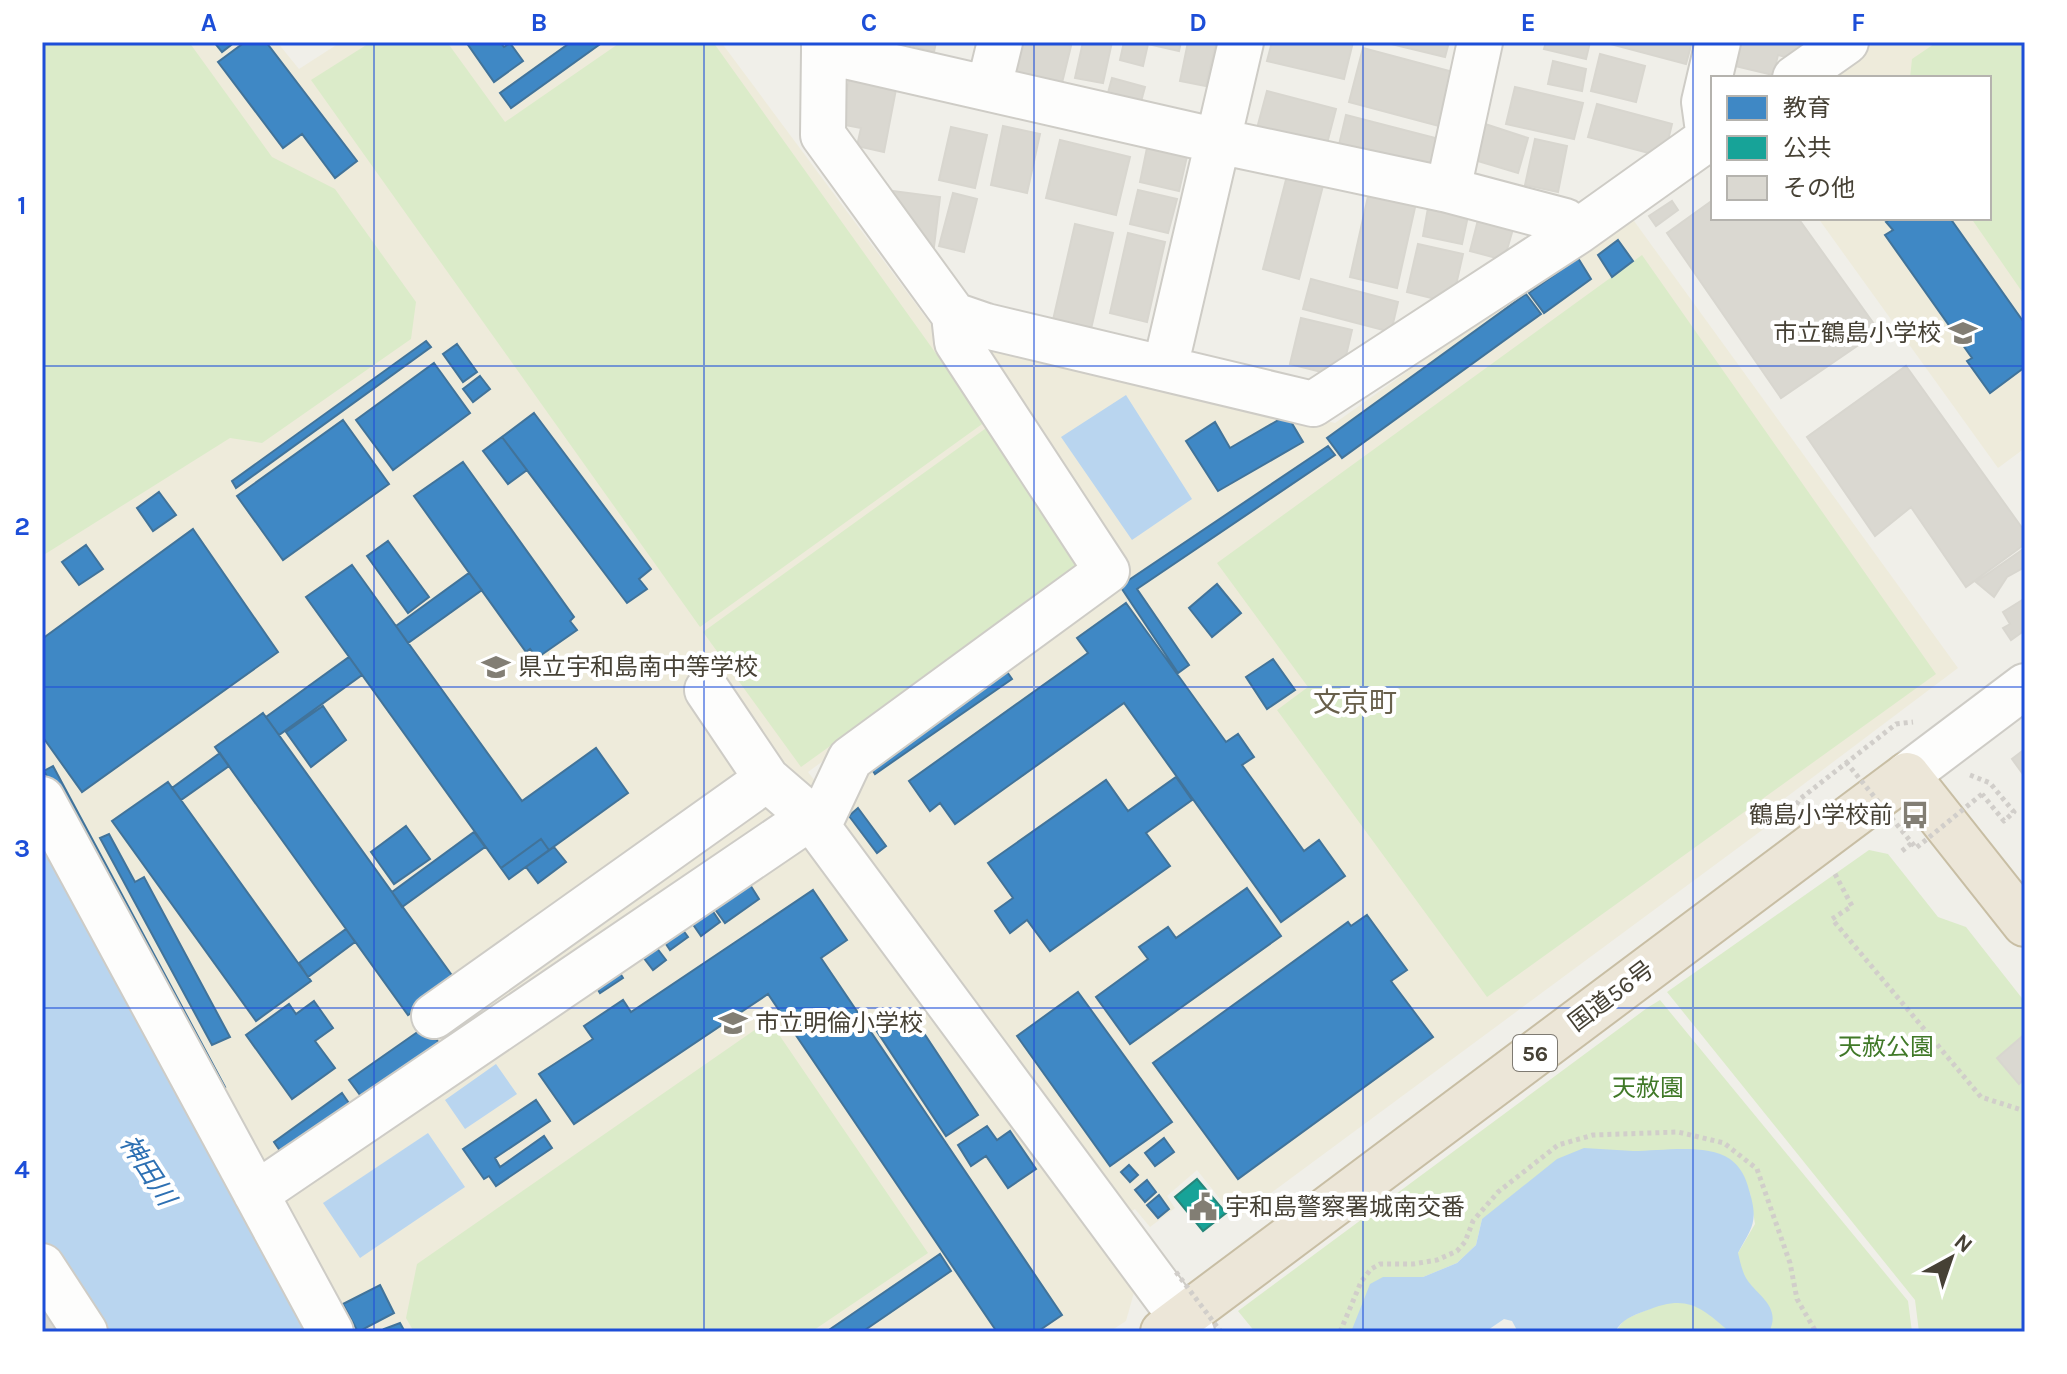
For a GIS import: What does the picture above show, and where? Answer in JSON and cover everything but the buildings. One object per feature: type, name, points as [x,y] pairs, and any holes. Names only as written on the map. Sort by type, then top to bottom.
[{"type":"highway","points":[[1907,775],[2025,924]]},
{"type":"highway","name":"国道56号","points":[[1189,1329],[1907,775]]},
{"type":"street","points":[[989,87],[1000,42]]},
{"type":"street","points":[[1165,368],[1241,42]]},
{"type":"street","points":[[1448,190],[1480,42]]},
{"type":"street","points":[[954,315],[986,326],[1313,404],[1577,232],[1711,136],[1704,102],[1718,42]]},
{"type":"street","points":[[1798,76],[1846,42]]},
{"type":"street","points":[[256,1194],[815,822],[850,759],[1107,571],[957,342],[954,315],[823,135],[824,46],[1218,141],[1448,190],[1565,221],[1577,232]]},
{"type":"street","points":[[1907,775],[2025,686]]},
{"type":"street","points":[[707,690],[767,779],[815,822],[1189,1329]]},
{"type":"street","points":[[434,1016],[767,779]]},
{"type":"street","points":[[42,799],[331,1332]]},
{"type":"street","points":[[42,1266],[85,1332]]},
{"type":"path","points":[[1800,799],[1896,724]]},
{"type":"path","points":[[1846,762],[1916,848],[1982,794],[2004,821],[2014,812],[1990,783],[1969,774]]},
{"type":"path","points":[[1832,869],[1852,906],[1832,919],[1981,1097],[2025,1111]]},
{"type":"path","points":[[1340,1332],[1361,1282],[1371,1269],[1380,1264],[1437,1260],[1457,1251],[1465,1242],[1473,1221],[1498,1192],[1558,1145],[1593,1135],[1678,1132],[1724,1143],[1757,1169],[1790,1263],[1797,1299],[1816,1332]]},
{"type":"path","points":[[1176,1272],[1189,1329]]},
{"type":"shaded area","name":"県立宇和島南中等学校","points":[[42,42],[277,42],[299,69],[341,42],[721,42],[941,338],[1094,562],[808,772],[825,794],[260,1180],[42,772]]},
{"type":"shaded area","name":"市立鶴島小学校","points":[[1875,42],[2025,42],[2025,448],[1998,468],[1819,220],[1991,220],[1991,76],[1827,76]]},
{"type":"shaded area","points":[[1629,214],[1958,668],[1768,811],[1773,822],[1236,1219],[1197,1170],[1167,1196],[1175,1208],[1150,1227],[1135,1209],[1129,1213],[839,819],[865,760],[1122,574],[978,362],[996,343],[1335,423]]},
{"type":"shaded area","name":"市立明倫小学校","points":[[790,845],[814,851],[1135,1289],[1126,1321],[1109,1332],[348,1332],[271,1195]]},
{"type":"green space","points":[[42,42],[189,42],[272,157],[335,189],[416,302],[411,339],[262,443],[230,438],[42,556]]},
{"type":"green space","points":[[371,42],[447,42],[505,122],[621,42],[713,42],[985,422],[700,627],[311,80]]},
{"type":"green space","points":[[1937,42],[2025,42],[2025,296],[1972,220],[1991,220],[1991,76],[1910,76],[1912,59]]},
{"type":"green space","points":[[1642,255],[1936,674],[1487,997],[1277,710],[1308,687],[1217,563]]},
{"type":"green space","points":[[989,426],[1086,562],[801,767],[703,632]]},
{"type":"green space","name":"天赦公園","points":[[1869,850],[1888,854],[1938,917],[1966,927],[2025,1002],[2025,1332],[1919,1332],[1915,1300],[1667,992]]},
{"type":"green space","name":"天赦園","points":[[1660,1000],[1908,1301],[1912,1332],[1615,1332],[1625,1319],[1661,1304],[1738,1253],[1755,1224],[1750,1193],[1710,1173],[1482,1219],[1476,1245],[1457,1263],[1423,1277],[1383,1277],[1373,1332],[1255,1332],[1238,1311],[1647,1008]]},
{"type":"green space","points":[[769,1020],[928,1253],[811,1332],[414,1332],[406,1318],[417,1264]]},
{"type":"water","points":[[1126,395],[1192,499],[1132,540],[1061,437]]},
{"type":"water","name":"神田川","points":[[42,838],[309,1332],[96,1332],[42,1251]]},
{"type":"water","points":[[496,1064],[517,1094],[465,1129],[445,1100]]},
{"type":"water","points":[[428,1133],[465,1187],[360,1258],[323,1203]]},
{"type":"water","points":[[1584,1148],[1633,1151],[1696,1149],[1720,1154],[1734,1162],[1746,1181],[1754,1217],[1738,1253],[1746,1278],[1770,1308],[1772,1323],[1769,1332],[1730,1332],[1700,1309],[1671,1303],[1624,1321],[1615,1332],[1518,1332],[1512,1321],[1504,1319],[1485,1332],[1351,1332],[1370,1284],[1383,1277],[1423,1277],[1457,1263],[1476,1245],[1482,1219],[1557,1159]]},
{"type":"place","name":"市立鶴島小学校","points":[[1963,333]]},
{"type":"place","name":"県立宇和島南中等学校","points":[[496,667]]},
{"type":"place","name":"鶴島小学校前","points":[[1915,815]]},
{"type":"place","name":"市立明倫小学校","points":[[733,1023]]},
{"type":"place","name":"宇和島警察署城南交番","points":[[1203,1207]]},
{"type":"district","name":"文京町","points":[[1355,702]]}]
